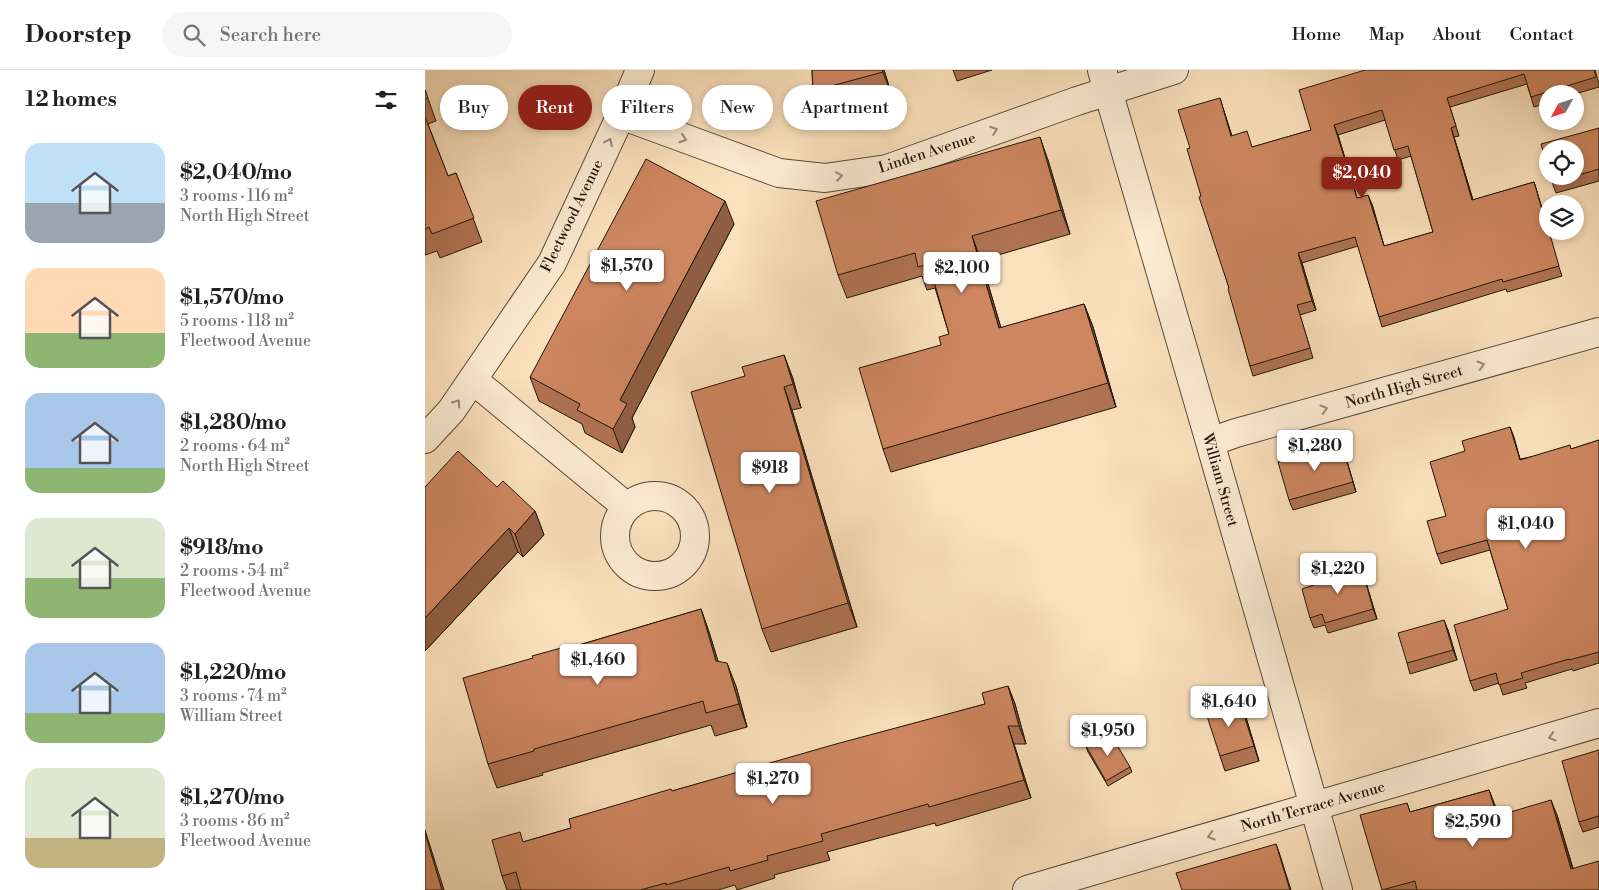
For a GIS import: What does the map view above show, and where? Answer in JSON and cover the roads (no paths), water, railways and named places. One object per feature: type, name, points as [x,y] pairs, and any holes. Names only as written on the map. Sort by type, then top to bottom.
[{"type":"street","name":"Fleetwood Avenue","points":[[634,85],[640,70]]},
{"type":"street","name":"Linden Avenue","points":[[662,130],[779,173],[825,178],[887,169],[1104,80],[1174,70]]},
{"type":"street","name":"William Street","points":[[1104,80],[1210,442],[1337,890]]},
{"type":"street","name":"Fleetwood Avenue","points":[[425,439],[451,411],[552,262],[614,130]]},
{"type":"street","name":"North High Street","points":[[1210,442],[1599,332]]},
{"type":"street","points":[[473,380],[627,508]]},
{"type":"street","name":"North Terrace Avenue","points":[[1027,890],[1599,723]]}]
